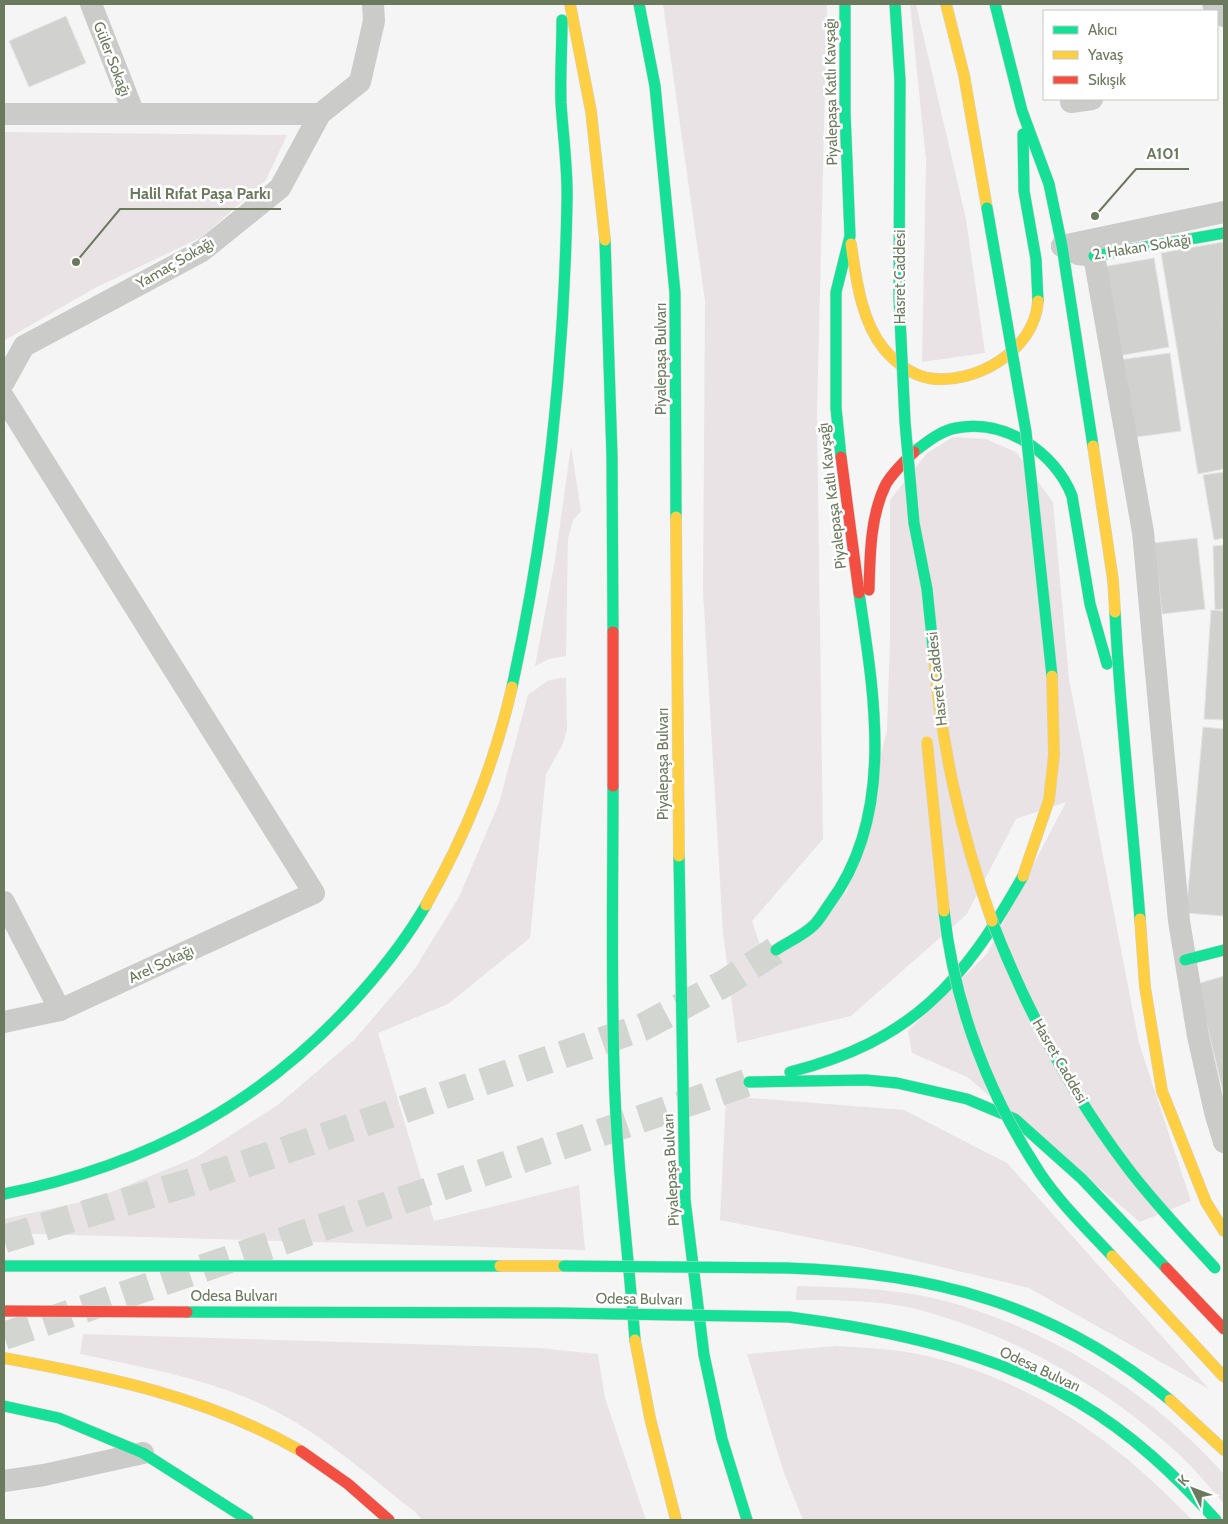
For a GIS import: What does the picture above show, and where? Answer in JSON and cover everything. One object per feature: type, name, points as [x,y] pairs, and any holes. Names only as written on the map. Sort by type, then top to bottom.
[{"type":"main road","points":[[4,1194],[49,1185],[110,1167],[175,1139],[253,1091],[303,1053],[347,1011],[382,971],[422,914],[455,853],[483,789],[516,669],[543,523],[563,340],[568,195],[561,89],[562,4]]},
{"type":"main road","points":[[570,4],[591,111],[605,227],[612,456],[614,1057],[619,1173],[635,1345],[650,1418],[676,1520]]},
{"type":"main road","name":"Piyalepaşa Bulvarı","points":[[639,4],[655,86],[675,293],[679,888],[685,1200],[704,1355],[722,1439],[747,1520]]},
{"type":"main road","name":"Piyalepaşa Katlı Kavşağı","points":[[776,950],[814,925],[842,887],[858,852],[875,780],[875,731],[867,646],[846,506],[836,408],[836,292],[850,236],[844,114],[845,4]]},
{"type":"main road","name":"Hasret Caddesi","points":[[895,4],[900,77],[900,318],[914,524],[927,590],[937,696],[947,763],[957,808],[997,934],[1040,1030],[1100,1130],[1151,1196],[1224,1278]]},
{"type":"main road","points":[[946,4],[964,75],[1026,432],[1052,677],[1054,755],[1048,800],[1023,876],[1001,917],[976,952],[943,992],[910,1021],[866,1045],[814,1067],[749,1082],[866,1080],[896,1082],[967,1099],[1015,1119],[1082,1179],[1224,1329]]},
{"type":"main road","points":[[995,4],[1022,111],[1049,184],[1062,246],[1113,580],[1119,698],[1129,779],[1145,987],[1162,1091],[1206,1202],[1224,1231]]},
{"type":"main road","points":[[850,236],[861,300],[868,321],[883,348],[897,362],[919,375],[940,379],[963,379],[987,369],[1014,350],[1026,336],[1034,320],[1038,304],[1036,262],[1025,197],[1022,111]]},
{"type":"main road","name":"2. Hakan Sokağı","points":[[1094,256],[1224,233]]},
{"type":"main road","points":[[867,646],[869,579],[875,523],[887,484],[929,438],[954,427],[989,426],[1018,436],[1048,461],[1067,485],[1075,507],[1101,650],[1119,698]]},
{"type":"main road","points":[[914,524],[915,592]]},
{"type":"main road","points":[[926,732],[947,939],[972,1040],[995,1094],[1040,1173],[1069,1210],[1224,1377]]},
{"type":"main road","points":[[1185,960],[1224,950]]},
{"type":"main road","name":"Odesa Bulvarı","points":[[4,1266],[787,1268],[849,1270],[920,1280],[982,1296],[1044,1320],[1090,1344],[1141,1377],[1201,1425],[1224,1450]]},
{"type":"main road","name":"Odesa Bulvarı","points":[[4,1311],[559,1313],[789,1316],[832,1321],[940,1344],[981,1358],[1078,1402],[1122,1432],[1166,1467],[1216,1520]]},
{"type":"main road","points":[[4,1358],[113,1379],[204,1405],[302,1451],[344,1481],[389,1520]]},
{"type":"main road","points":[[4,1406],[59,1418],[143,1452],[248,1520]]},
{"type":"street","name":"Güler Sokağı","points":[[91,4],[134,114]]},
{"type":"street","points":[[4,114],[320,114],[360,82],[374,21],[373,4]]},
{"type":"street","name":"Yamaç Sokağı","points":[[4,382],[24,346],[202,251],[280,188],[320,114]]},
{"type":"street","points":[[1062,246],[1224,212]]},
{"type":"street","name":"2. Hakan Sokağı","points":[[1062,246],[1078,254],[1094,256]]},
{"type":"street","points":[[1094,256],[1143,532],[1178,911],[1185,960],[1198,1036],[1215,1112],[1224,1142]]},
{"type":"street","name":"Arel Sokağı","points":[[4,398],[314,894],[60,1010],[4,1022]]},
{"type":"street","points":[[4,902],[60,1010]]},
{"type":"street","points":[[4,1481],[44,1475],[143,1452]]},
{"type":"shaded area","points":[[663,4],[827,4],[817,415],[823,839],[752,921],[766,963],[847,891],[887,730],[890,639],[890,500],[927,453],[953,437],[986,439],[1016,452],[1053,502],[1069,679],[1139,1043],[1191,1201],[1140,1222],[967,1077],[912,1053],[908,1031],[987,954],[1066,802],[1016,819],[967,914],[851,1016],[737,1043],[723,933],[703,591],[705,301]]},
{"type":"shaded area","points":[[910,4],[916,4],[966,219],[985,353],[922,362],[926,160]]},
{"type":"shaded area","points":[[4,132],[287,135],[266,180],[202,237],[95,288],[5,340],[4,343]]},
{"type":"shaded area","points":[[571,446],[581,511],[573,520],[568,539],[566,656],[549,659],[535,666],[555,560]]},
{"type":"shaded area","points":[[566,678],[567,730],[562,746],[546,774],[530,938],[448,1004],[378,1033],[434,1221],[579,1185],[585,1250],[4,1233],[4,1219],[94,1199],[197,1157],[279,1104],[355,1039],[414,970],[459,897],[499,803],[528,695],[547,681]]},
{"type":"shaded area","points":[[726,1096],[904,1110],[1007,1163],[1209,1389],[1029,1288],[862,1248],[720,1220]]},
{"type":"shaded area","points":[[797,1286],[880,1290],[929,1297],[971,1309],[1012,1324],[1052,1342],[1090,1363],[1127,1387],[1162,1414],[1194,1443],[1224,1474],[1224,1504],[1184,1459],[1156,1434],[1095,1389],[1029,1351],[959,1322],[909,1307],[860,1301],[796,1300]]},
{"type":"shaded area","points":[[83,1334],[539,1348],[598,1354],[605,1398],[646,1520],[422,1520],[415,1512],[331,1446],[277,1412],[230,1391],[206,1383],[80,1354]]},
{"type":"shaded area","points":[[836,1346],[884,1349],[919,1354],[969,1368],[1006,1382],[1074,1419],[1105,1442],[1164,1492],[1192,1520],[803,1520],[784,1473],[747,1354]]},
{"type":"building","points":[[66,16],[86,63],[29,87],[9,41]]},
{"type":"building","points":[[1223,242],[1224,469],[1198,474],[1161,253]]},
{"type":"building","points":[[1154,258],[1169,347],[1118,356],[1102,267]]},
{"type":"building","points":[[1170,353],[1181,431],[1129,438],[1118,360]]},
{"type":"building","points":[[1224,472],[1224,538],[1214,540],[1203,475]]},
{"type":"building","points":[[1197,538],[1205,609],[1162,614],[1154,543]]},
{"type":"building","points":[[1224,545],[1224,609],[1215,610],[1213,546]]},
{"type":"building","points":[[1211,610],[1224,611],[1224,720],[1204,719]]},
{"type":"building","points":[[1203,727],[1224,729],[1224,916],[1186,913]]},
{"type":"building","points":[[1224,976],[1224,1096],[1197,984]]},
{"type":"tunnel","points":[[4,1239],[204,1178],[643,1027],[725,983],[776,950]]},
{"type":"tunnel","points":[[4,1336],[749,1082]]},
{"type":"traffic: fast","points":[[639,4],[655,86],[675,293],[676,517]]},
{"type":"traffic: fast","points":[[841,457],[836,408],[836,292],[850,236],[845,113],[845,4]]},
{"type":"traffic: fast","points":[[895,4],[900,80],[899,297],[905,422],[914,523],[927,589],[934,657]]},
{"type":"traffic: fast","points":[[995,4],[1022,111],[1049,184],[1062,246],[1093,446]]},
{"type":"traffic: fast","points":[[512,687],[535,567],[552,446],[558,385],[567,202],[561,103],[562,20]]},
{"type":"traffic: fast","points":[[1023,134],[1024,191],[1036,259],[1038,301]]},
{"type":"traffic: fast","points":[[987,208],[1026,432],[1052,676]]},
{"type":"traffic: fast","points":[[1094,256],[1224,233]]},
{"type":"traffic: fast","points":[[605,240],[612,456],[613,632]]},
{"type":"traffic: fast","points":[[914,452],[934,437],[945,432],[956,428],[974,426],[992,428],[1026,442],[1053,465],[1064,480],[1072,496],[1090,604],[1107,664]]},
{"type":"traffic: fast","points":[[776,950],[806,932],[818,920],[851,868],[864,831],[872,792],[875,752],[870,672],[859,593]]},
{"type":"traffic: fast","points":[[1115,612],[1140,919]]},
{"type":"traffic: fast","points":[[613,786],[615,1101],[635,1340]]},
{"type":"traffic: fast","points":[[679,856],[685,1200],[704,1355],[722,1439],[747,1520]]},
{"type":"traffic: fast","points":[[790,1072],[833,1059],[869,1043],[902,1025],[930,1002],[955,977],[978,947],[1001,914],[1023,876]]},
{"type":"traffic: fast","points":[[4,1194],[57,1182],[107,1166],[154,1147],[200,1124],[243,1098],[284,1067],[323,1032],[361,993],[396,950],[426,905]]},
{"type":"traffic: fast","points":[[944,911],[949,946],[965,1014],[989,1080],[1004,1112],[1021,1143],[1056,1195],[1112,1256]]},
{"type":"traffic: fast","points":[[992,921],[1035,1018],[1087,1110],[1137,1180],[1215,1268]]},
{"type":"traffic: fast","points":[[1185,960],[1224,950]]},
{"type":"traffic: fast","points":[[749,1082],[866,1080],[897,1083],[967,1099],[1015,1119],[1082,1179],[1166,1268]]},
{"type":"traffic: fast","points":[[4,1266],[500,1266]]},
{"type":"traffic: fast","points":[[564,1266],[787,1268]]},
{"type":"traffic: fast","points":[[787,1268],[840,1271],[892,1277],[942,1286],[990,1300],[1037,1318],[1082,1340],[1127,1367],[1170,1400]]},
{"type":"traffic: fast","points":[[187,1312],[559,1313]]},
{"type":"traffic: fast","points":[[559,1313],[789,1317]]},
{"type":"traffic: fast","points":[[789,1317],[827,1322],[938,1345],[1010,1369],[1044,1384],[1097,1414],[1134,1441],[1185,1487],[1216,1520]]},
{"type":"traffic: fast","points":[[4,1406],[59,1418],[143,1453],[248,1520]]},
{"type":"traffic: slow","points":[[570,4],[591,111],[605,240]]},
{"type":"traffic: slow","points":[[946,4],[964,75],[987,208]]},
{"type":"traffic: slow","points":[[851,244],[861,299],[876,338],[898,363],[921,376],[946,379],[964,376],[982,370],[999,361],[1014,349],[1026,335],[1034,319],[1038,301]]},
{"type":"traffic: slow","points":[[1093,446],[1113,580],[1115,612]]},
{"type":"traffic: slow","points":[[676,517],[679,856]]},
{"type":"traffic: slow","points":[[934,657],[942,725],[954,791],[971,856],[992,921]]},
{"type":"traffic: slow","points":[[1023,876],[1049,800],[1054,755],[1052,676]]},
{"type":"traffic: slow","points":[[426,905],[454,852],[477,799],[497,744],[512,687]]},
{"type":"traffic: slow","points":[[927,742],[944,911]]},
{"type":"traffic: slow","points":[[1140,919],[1145,987],[1162,1091],[1206,1202],[1224,1231]]},
{"type":"traffic: slow","points":[[1112,1256],[1224,1377]]},
{"type":"traffic: slow","points":[[500,1266],[564,1266]]},
{"type":"traffic: slow","points":[[635,1340],[650,1418],[676,1520]]},
{"type":"traffic: slow","points":[[4,1358],[81,1373],[157,1391],[230,1416],[266,1432],[301,1451]]},
{"type":"traffic: slow","points":[[1170,1400],[1224,1450]]},
{"type":"traffic: jam","points":[[869,590],[872,536],[881,496],[892,475],[914,452]]},
{"type":"traffic: jam","points":[[841,457],[859,593]]},
{"type":"traffic: jam","points":[[613,632],[613,786]]},
{"type":"traffic: jam","points":[[1166,1268],[1224,1329]]},
{"type":"traffic: jam","points":[[4,1311],[187,1312]]},
{"type":"traffic: jam","points":[[301,1451],[348,1484],[389,1520]]},
{"type":"place","name":"A101","points":[[1095,216]]},
{"type":"place","name":"Halil Rıfat Paşa Parkı","points":[[76,262]]}]
